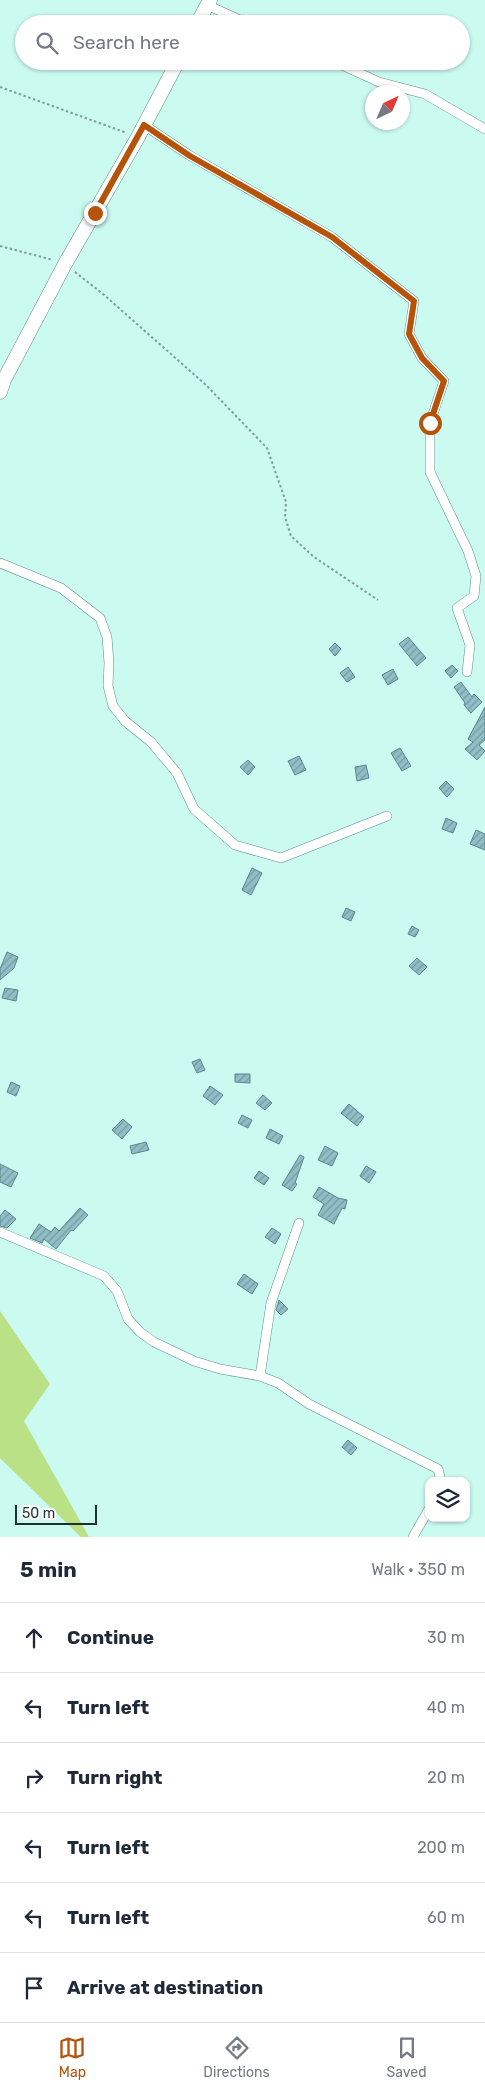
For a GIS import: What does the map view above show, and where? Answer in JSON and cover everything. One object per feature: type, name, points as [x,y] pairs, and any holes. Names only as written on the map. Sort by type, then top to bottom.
[{"type":"main road","points":[[202,15],[208,2]]},
{"type":"main road","points":[[0,392],[4,380],[65,264],[141,131],[173,70]]},
{"type":"street","points":[[208,2],[232,15]]},
{"type":"street","points":[[353,70],[379,82],[424,94],[485,129]]},
{"type":"street","points":[[141,131],[190,156],[332,237],[414,301],[409,334],[422,358],[444,381],[430,423],[430,472],[468,551],[476,576],[474,596],[457,608],[470,646],[467,672]]},
{"type":"street","points":[[0,563],[61,588],[100,618],[107,637],[108,686],[113,706],[125,721],[151,742],[177,773],[194,809],[234,845],[282,858],[387,816]]},
{"type":"street","points":[[260,1376],[271,1303],[299,1223]]},
{"type":"street","points":[[0,1232],[104,1276],[117,1291],[128,1319],[140,1332],[154,1342],[178,1354],[211,1366],[260,1376],[278,1383],[309,1404],[438,1469],[440,1477]]},
{"type":"street","points":[[413,1537],[425,1516]]},
{"type":"path","points":[[0,87],[141,131]]},
{"type":"path","points":[[0,246],[65,264],[104,294],[206,385],[267,448],[286,502],[285,517],[292,536],[314,557],[378,600]]},
{"type":"green space","points":[[0,1311],[50,1384],[24,1421],[89,1537],[81,1537],[0,1458]]},
{"type":"building","points":[[408,637],[426,658],[417,666],[399,644]]},
{"type":"building","points":[[335,643],[341,649],[335,656],[329,649]]},
{"type":"building","points":[[452,665],[458,671],[451,678],[445,671]]},
{"type":"building","points":[[348,667],[355,677],[347,682],[340,673]]},
{"type":"building","points":[[393,669],[398,679],[388,685],[382,675]]},
{"type":"building","points":[[461,682],[472,697],[474,694],[482,702],[471,713],[454,687]]},
{"type":"building","points":[[485,707],[485,740],[479,745],[485,751],[477,760],[465,749],[473,742],[468,739]]},
{"type":"building","points":[[400,748],[411,766],[402,771],[391,753]]},
{"type":"building","points":[[299,756],[306,770],[295,775],[288,761]]},
{"type":"building","points":[[248,760],[255,767],[248,775],[240,767]]},
{"type":"building","points":[[366,765],[369,778],[357,781],[355,767]]},
{"type":"building","points":[[446,781],[454,789],[447,797],[439,788]]},
{"type":"building","points":[[446,818],[457,823],[453,833],[442,829]]},
{"type":"building","points":[[476,830],[485,834],[485,850],[470,844]]},
{"type":"building","points":[[252,868],[262,873],[251,895],[242,890]]},
{"type":"building","points":[[346,908],[355,912],[351,921],[342,917]]},
{"type":"building","points":[[412,926],[419,930],[415,937],[408,934]]},
{"type":"building","points":[[7,952],[18,957],[14,968],[0,980],[0,969]]},
{"type":"building","points":[[417,958],[427,967],[419,975],[409,966]]},
{"type":"building","points":[[5,988],[18,990],[16,1001],[2,998]]},
{"type":"building","points":[[200,1059],[205,1070],[197,1073],[192,1062]]},
{"type":"building","points":[[235,1074],[250,1074],[250,1083],[235,1082]]},
{"type":"building","points":[[11,1082],[20,1086],[16,1096],[7,1092]]},
{"type":"building","points":[[210,1086],[223,1095],[215,1105],[203,1096]]},
{"type":"building","points":[[263,1095],[272,1103],[265,1110],[256,1103]]},
{"type":"building","points":[[349,1104],[364,1117],[357,1126],[341,1113]]},
{"type":"building","points":[[242,1115],[252,1120],[248,1128],[238,1123]]},
{"type":"building","points":[[123,1119],[132,1127],[122,1139],[112,1130]]},
{"type":"building","points":[[270,1129],[283,1136],[279,1144],[266,1138]]},
{"type":"building","points":[[146,1142],[149,1150],[132,1154],[130,1146]]},
{"type":"building","points":[[325,1146],[338,1153],[332,1166],[318,1160]]},
{"type":"building","points":[[300,1155],[304,1157],[295,1183],[297,1184],[292,1191],[282,1185]]},
{"type":"building","points":[[0,1164],[18,1173],[11,1187],[0,1182]]},
{"type":"building","points":[[366,1166],[376,1172],[369,1183],[360,1176]]},
{"type":"building","points":[[259,1171],[269,1178],[264,1185],[254,1178]]},
{"type":"building","points":[[319,1187],[338,1198],[347,1200],[345,1209],[342,1208],[334,1224],[318,1215],[324,1204],[313,1197]]},
{"type":"building","points":[[80,1208],[88,1215],[73,1231],[71,1230],[56,1249],[44,1239],[42,1243],[30,1238],[39,1224],[51,1232],[55,1227],[59,1231]]},
{"type":"building","points":[[5,1210],[16,1219],[7,1228],[0,1226],[0,1216]]},
{"type":"building","points":[[272,1228],[281,1234],[275,1244],[265,1237]]},
{"type":"building","points":[[244,1274],[258,1284],[252,1294],[237,1284]]},
{"type":"building","points":[[279,1300],[288,1309],[281,1315],[276,1310]]},
{"type":"building","points":[[348,1440],[357,1448],[351,1455],[342,1447]]},
{"type":"route","points":[[95,213],[144,125],[190,156],[332,237],[414,301],[409,334],[422,358],[444,381],[430,423]]}]
